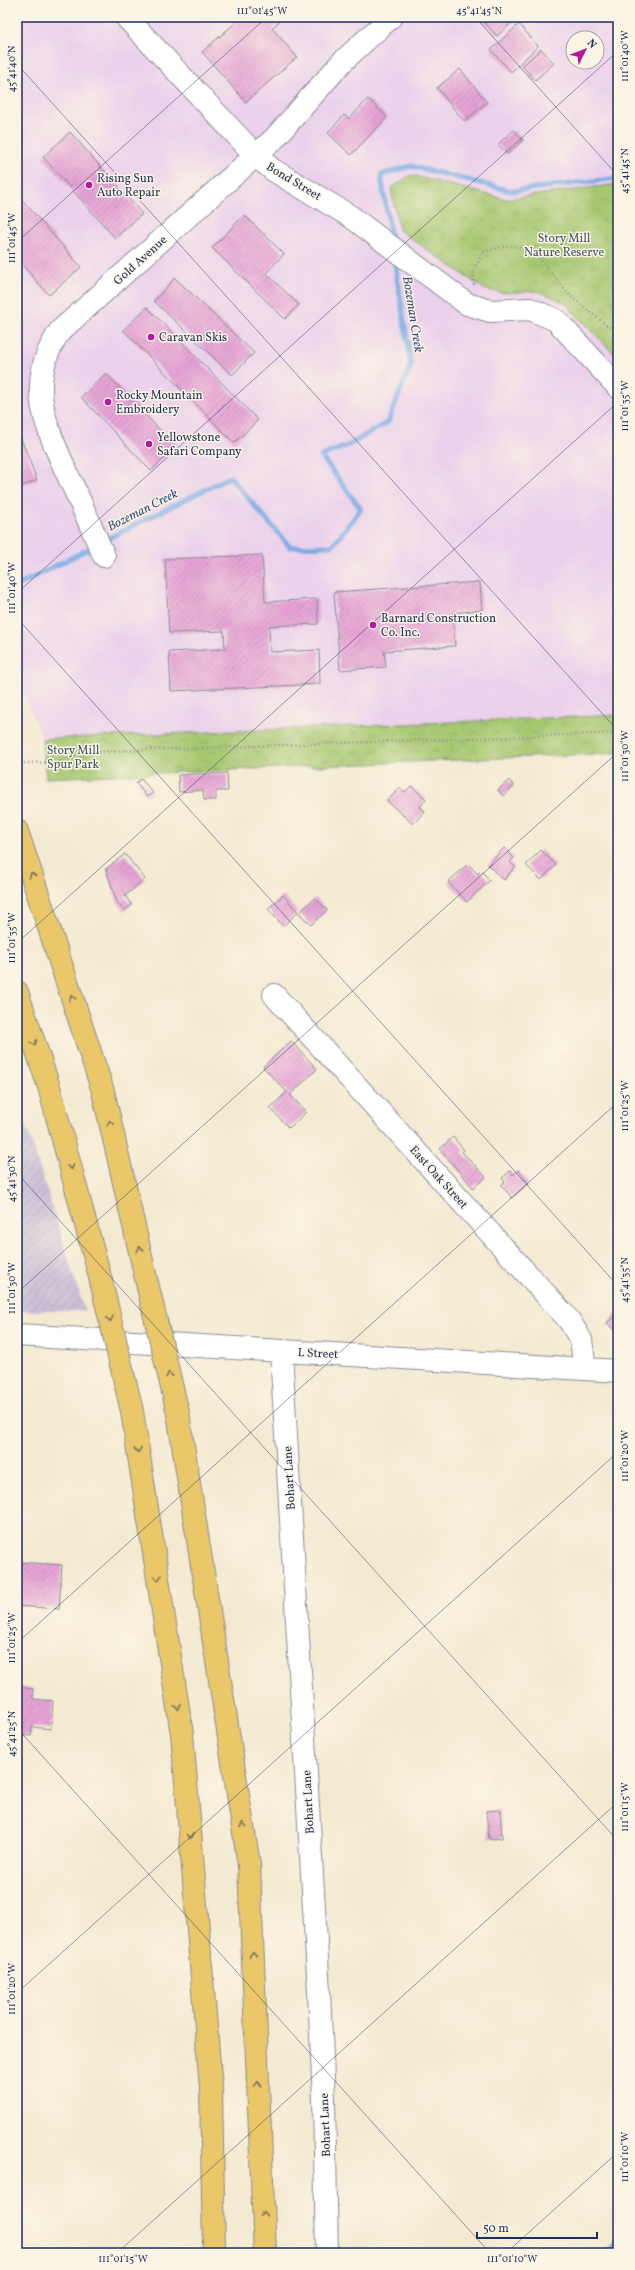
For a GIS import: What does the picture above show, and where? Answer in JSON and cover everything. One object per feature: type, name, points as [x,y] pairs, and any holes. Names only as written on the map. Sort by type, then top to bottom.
[{"type":"highway","points":[[19,837],[103,1091],[178,1413],[249,1865],[265,2253]]},
{"type":"highway","points":[[17,992],[49,1087],[101,1281],[132,1411],[182,1734],[211,2088],[214,2253]]},
{"type":"street","name":"Bond Street","points":[[126,17],[256,156],[273,170],[317,195],[472,305],[490,311],[530,309],[556,320],[618,387]]},
{"type":"street","name":"Gold Avenue","points":[[104,556],[46,428],[43,414],[41,378],[49,347],[60,331],[274,139],[342,62],[390,17]]},
{"type":"street","name":"East Oak Street","points":[[274,995],[569,1320],[581,1340],[585,1369]]},
{"type":"street","name":"L Street","points":[[17,1335],[618,1371]]},
{"type":"street","name":"Bohart Lane","points":[[281,1351],[320,2007],[324,2100],[327,2253]]},
{"type":"path","points":[[472,305],[473,272],[483,252],[505,246],[531,248],[570,296],[609,327],[618,327]]},
{"type":"path","points":[[24,763],[55,762],[90,753],[113,751],[618,733]]},
{"type":"shaded area","points":[[17,17],[618,17],[618,184],[506,199],[411,175],[503,293],[537,291],[564,302],[618,358],[618,714],[42,739],[17,677]]},
{"type":"shaded area","points":[[17,1096],[85,1311],[17,1311]]},
{"type":"green space","name":"Story Mill Nature Reserve","points":[[411,175],[506,199],[618,184],[618,358],[564,302],[537,291],[503,293],[484,289],[399,230],[391,188]]},
{"type":"green space","name":"Story Mill Spur Park","points":[[618,715],[618,753],[46,778],[42,739]]},
{"type":"building","points":[[242,17],[284,17],[272,28],[297,57],[246,102],[202,52]]},
{"type":"building","points":[[479,17],[515,17],[517,18],[497,36]]},
{"type":"building","points":[[519,24],[538,46],[511,72],[491,50]]},
{"type":"building","points":[[541,49],[554,63],[535,80],[522,66]]},
{"type":"building","points":[[460,69],[487,102],[464,121],[437,88]]},
{"type":"building","points":[[368,99],[387,117],[351,155],[328,133],[344,115],[349,119]]},
{"type":"building","points":[[514,130],[523,140],[507,154],[498,144]]},
{"type":"building","points":[[70,132],[142,214],[115,238],[43,157]]},
{"type":"building","points":[[17,194],[81,267],[49,295],[17,259]]},
{"type":"building","points":[[244,215],[284,254],[266,273],[299,305],[285,319],[212,248]]},
{"type":"building","points":[[175,278],[254,353],[232,375],[154,301]]},
{"type":"building","points":[[147,307],[258,420],[234,443],[123,330]]},
{"type":"building","points":[[106,373],[176,447],[151,471],[81,397]]},
{"type":"building","points":[[17,428],[37,480],[17,488]]},
{"type":"building","points":[[262,555],[265,602],[317,599],[318,624],[269,626],[270,652],[319,650],[320,684],[171,691],[169,652],[225,649],[224,631],[169,633],[165,559]]},
{"type":"building","points":[[480,582],[482,610],[452,613],[455,646],[384,651],[386,667],[340,670],[334,592]]},
{"type":"building","points":[[227,773],[228,791],[216,791],[216,800],[204,800],[203,790],[179,792],[178,775]]},
{"type":"building","points":[[141,779],[153,793],[147,797],[136,783]]},
{"type":"building","points":[[509,780],[514,786],[503,796],[498,790]]},
{"type":"building","points":[[411,786],[426,799],[420,807],[425,811],[413,824],[387,801],[400,788],[405,792]]},
{"type":"building","points":[[504,848],[514,858],[510,862],[515,867],[504,880],[488,865]]},
{"type":"building","points":[[541,850],[556,865],[541,880],[526,865]]},
{"type":"building","points":[[125,854],[145,879],[125,896],[132,905],[124,911],[117,902],[106,869]]},
{"type":"building","points":[[468,864],[478,874],[481,871],[490,880],[467,902],[448,882]]},
{"type":"building","points":[[283,895],[298,912],[283,926],[268,909]]},
{"type":"building","points":[[315,898],[327,910],[311,925],[299,913]]},
{"type":"building","points":[[291,1041],[317,1069],[290,1095],[306,1112],[289,1128],[270,1108],[287,1092],[263,1067]]},
{"type":"building","points":[[453,1137],[464,1150],[462,1152],[486,1177],[473,1188],[440,1149]]},
{"type":"building","points":[[518,1170],[529,1183],[512,1198],[501,1185],[505,1182],[502,1178],[510,1171],[513,1175]]},
{"type":"building","points":[[618,1313],[618,1331],[617,1333],[607,1323]]},
{"type":"building","points":[[17,1562],[62,1565],[59,1609],[17,1606]]},
{"type":"building","points":[[17,1687],[33,1689],[33,1699],[53,1701],[51,1729],[32,1727],[31,1736],[17,1735]]},
{"type":"building","points":[[500,1810],[502,1838],[489,1839],[486,1811]]},
{"type":"waterway","name":"Bozeman Creek","points":[[391,238],[381,175],[411,166],[512,191],[618,178]]},
{"type":"waterway","name":"Bozeman Creek","points":[[103,541],[230,477],[290,547],[332,546],[361,509],[321,456],[349,445],[388,422],[411,364],[394,258]]},
{"type":"waterway","name":"Bozeman Creek","points":[[19,585],[94,546]]},
{"type":"waterway","points":[[607,2253],[618,2241]]},
{"type":"place","name":"Rising Sun Auto Repair","points":[[89,185]]},
{"type":"place","name":"Caravan Skis","points":[[151,337]]},
{"type":"place","name":"Rocky Mountain Embroidery","points":[[108,402]]},
{"type":"place","name":"Yellowstone Safari Company","points":[[149,444]]},
{"type":"place","name":"Barnard Construction Co. Inc.","points":[[373,625]]}]
